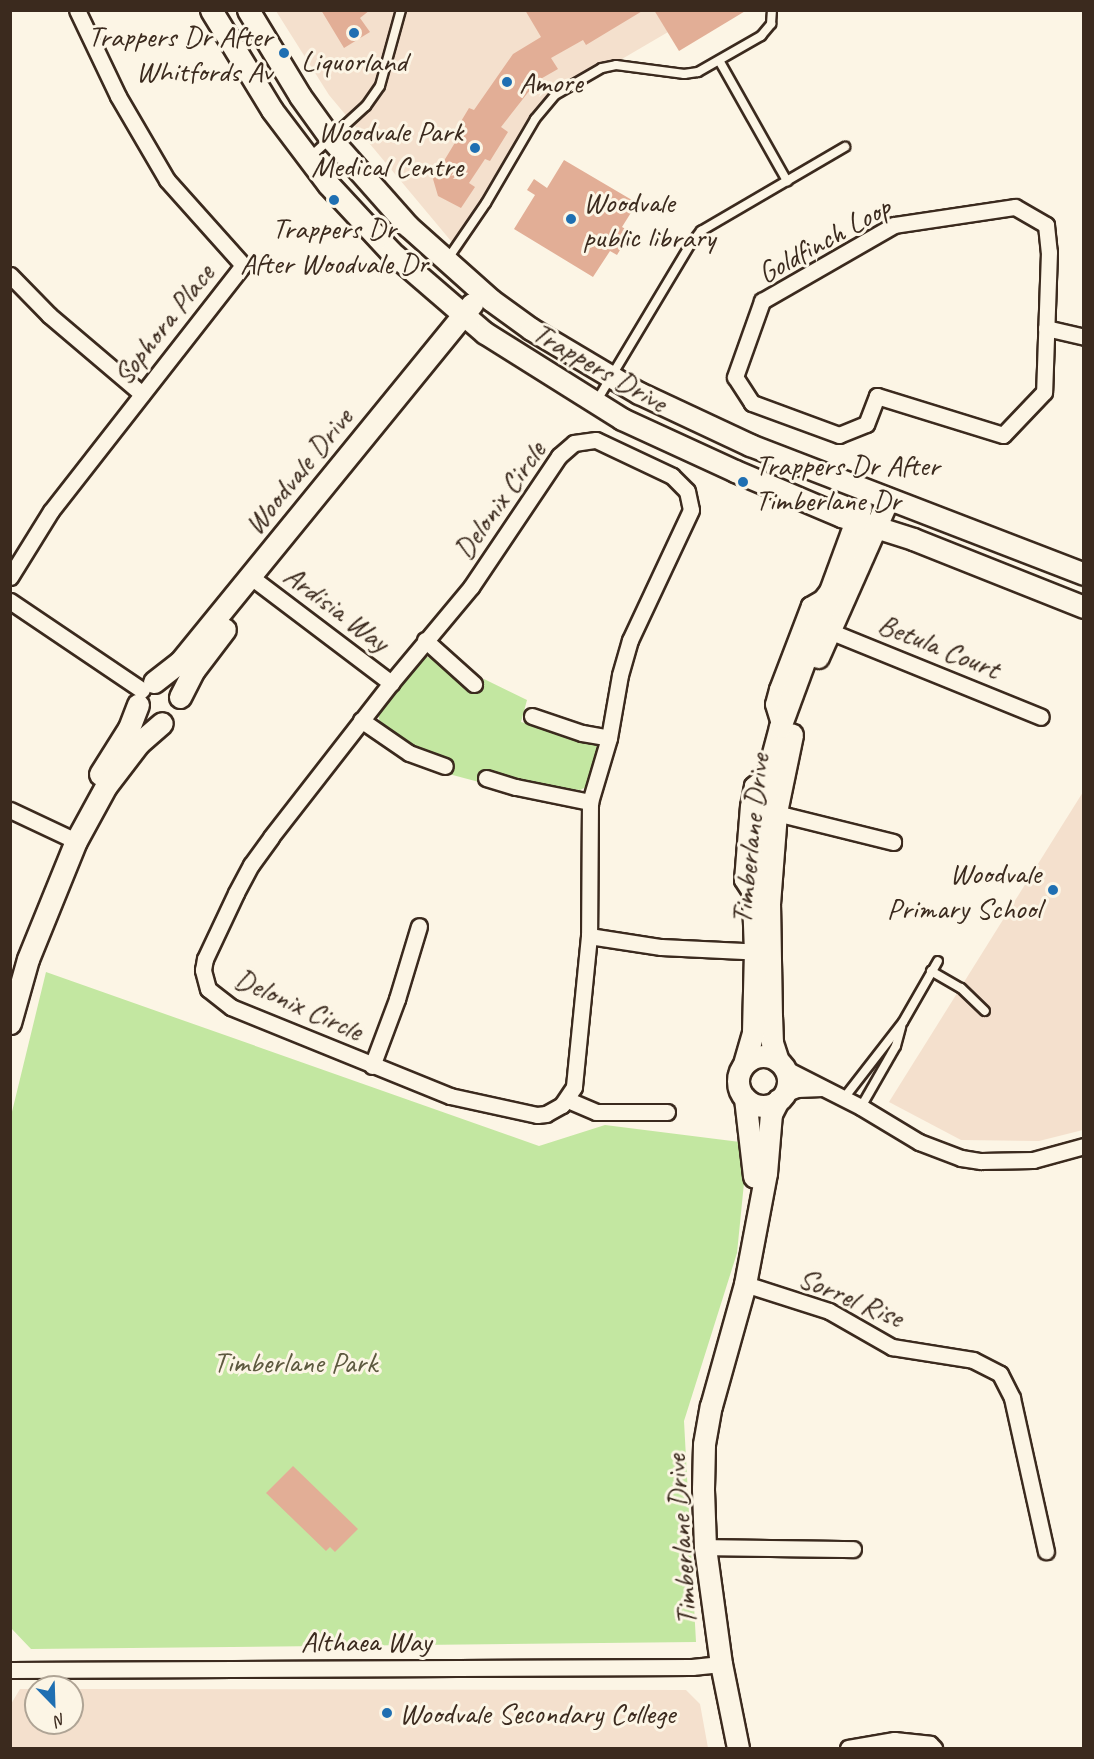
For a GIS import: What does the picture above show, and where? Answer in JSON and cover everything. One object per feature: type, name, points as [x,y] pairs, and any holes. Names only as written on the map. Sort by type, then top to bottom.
[{"type":"street","name":"Sophora Place","points":[[10,577],[51,511],[243,266],[167,180],[118,96],[77,10]]},
{"type":"street","name":"Trappers Drive","points":[[211,10],[272,110],[308,159],[391,252],[485,333],[526,361],[622,418],[735,471],[841,516],[913,539],[1083,606]]},
{"type":"street","name":"Trappers Drive","points":[[248,10],[300,96],[331,139],[408,226],[487,296],[531,329],[639,393],[750,445],[1083,574]]},
{"type":"street","name":"Goldfinch Loop","points":[[1015,207],[1046,225],[1049,252],[1046,328],[1044,392],[1003,435],[877,396],[866,424],[839,435],[752,403],[735,377],[762,301],[894,225],[1015,207]]},
{"type":"street","points":[[12,279],[49,315],[142,394]]},
{"type":"street","name":"Woodvale Drive","points":[[10,1023],[13,987],[28,959],[70,838],[129,728],[145,692],[180,662],[255,581],[360,458],[487,296]]},
{"type":"street","points":[[1046,328],[1083,337]]},
{"type":"street","name":"Delonix Circle","points":[[596,440],[672,476],[687,491],[691,510],[630,640],[620,675],[609,738],[590,802],[589,936],[576,1076],[568,1100],[546,1114],[521,1113],[450,1096],[372,1066],[222,1002],[208,989],[203,970],[205,959],[251,865],[425,640],[471,587],[559,456],[574,443],[596,440]]},
{"type":"street","name":"Timberlane Drive","points":[[781,1064],[772,1043],[763,952],[753,897],[769,811],[812,673],[833,582],[868,492]]},
{"type":"street","name":"Timberlane Drive","points":[[744,1064],[753,1032],[769,903],[768,772],[780,728],[823,628],[888,499]]},
{"type":"street","name":"Woodvale Drive","points":[[180,697],[194,670],[255,581]]},
{"type":"street","name":"Ardisia Way","points":[[255,581],[391,683]]},
{"type":"street","name":"Timberlane Drive","points":[[780,728],[773,704],[795,641],[809,605],[825,594],[833,582]]},
{"type":"street","points":[[10,601],[145,692],[173,686],[180,697],[179,711],[175,717],[162,723],[144,717],[145,692]]},
{"type":"street","name":"Betula Court","points":[[823,628],[1041,717]]},
{"type":"street","points":[[425,640],[474,684]]},
{"type":"street","points":[[532,716],[582,733],[609,738]]},
{"type":"street","points":[[361,720],[409,753],[445,766]]},
{"type":"street","name":"Woodvale Drive","points":[[70,838],[139,742],[162,723]]},
{"type":"street","name":"Timberlane Drive","points":[[753,897],[742,880],[748,806],[752,785],[768,772]]},
{"type":"street","points":[[486,777],[516,787],[590,802]]},
{"type":"street","points":[[10,810],[70,838]]},
{"type":"street","points":[[769,811],[892,842]]},
{"type":"street","points":[[372,1066],[398,999],[419,926]]},
{"type":"street","points":[[589,936],[661,947],[763,952]]},
{"type":"street","points":[[825,1088],[797,1089],[765,1105],[745,1098],[738,1085],[740,1070],[744,1064],[757,1057],[771,1057],[861,1107],[919,1142],[961,1158],[981,1161],[1033,1160],[1083,1146]]},
{"type":"street","points":[[781,1064],[788,1081],[781,1097]]},
{"type":"street","name":"Timberlane Drive","points":[[738,1749],[722,1664],[705,1547],[704,1444],[711,1406],[745,1284],[766,1173],[771,1114],[781,1097]]},
{"type":"street","name":"Timberlane Drive","points":[[745,1098],[754,1159],[755,1225]]},
{"type":"street","points":[[568,1100],[596,1112],[667,1112]]},
{"type":"street","name":"Sorrel Rise","points":[[745,1284],[829,1311],[892,1347],[973,1360],[1000,1374],[1012,1398],[1046,1551]]},
{"type":"street","points":[[705,1547],[853,1548]]},
{"type":"street","name":"Althaea Way","points":[[10,1670],[692,1667],[722,1664]]},
{"type":"street","points":[[848,1749],[894,1740],[930,1744],[934,1749]]},
{"type":"lane","points":[[308,159],[366,106],[380,86],[400,10]]},
{"type":"lane","points":[[447,261],[486,203],[536,119],[555,95],[602,68],[616,64],[684,74],[698,72],[720,62],[761,36],[771,24],[772,10]]},
{"type":"lane","points":[[720,62],[787,181]]},
{"type":"lane","points":[[595,403],[690,245],[701,231],[845,147]]},
{"type":"lane","points":[[844,1098],[903,1022],[938,961]]},
{"type":"lane","points":[[932,971],[961,988],[985,1011]]},
{"type":"lane","points":[[861,1107],[896,1046],[903,1022]]},
{"type":"shaded area","points":[[276,11],[704,11],[557,97],[461,253],[329,95]]},
{"type":"shaded area","name":"Woodvale Primary School","points":[[1083,792],[1083,1130],[1039,1141],[961,1140],[889,1102]]},
{"type":"shaded area","name":"Woodvale Secondary College","points":[[20,1689],[24,1689],[24,1735],[84,1735],[84,1689],[686,1690],[700,1704],[708,1748],[11,1748],[11,1704]]},
{"type":"green space","points":[[424,656],[437,660],[473,690],[484,679],[527,700],[521,722],[598,743],[599,748],[586,787],[580,790],[529,785],[484,770],[479,782],[445,773],[415,747],[380,724],[378,713]]},
{"type":"green space","name":"Timberlane Park","points":[[46,972],[539,1146],[605,1125],[748,1143],[737,1253],[684,1421],[696,1642],[31,1649],[11,1628],[10,1120]]},
{"type":"building","points":[[321,10],[370,10],[360,18],[370,32],[344,48]]},
{"type":"building","points":[[525,10],[644,10],[586,45],[583,40],[551,58],[558,69],[537,81],[501,127],[508,132],[490,161],[485,159],[469,183],[475,187],[461,208],[438,196],[433,179],[459,136],[454,133],[469,108],[474,110],[513,54],[541,37]]},
{"type":"building","points":[[654,10],[747,10],[679,51]]},
{"type":"building","points":[[564,160],[637,203],[622,227],[631,232],[617,255],[610,251],[593,277],[514,229],[535,195],[527,190],[534,179],[547,188]]},
{"type":"building","points":[[293,1466],[358,1529],[335,1552],[330,1547],[326,1551],[266,1493]]},
{"type":"place","name":"Liquorland","points":[[354,33]]},
{"type":"place","name":"Trappers Dr After Whitfords Av","points":[[284,53]]},
{"type":"place","name":"Amore","points":[[507,82]]},
{"type":"place","name":"Woodvale Park Medical Centre","points":[[475,148]]},
{"type":"place","name":"Trappers Dr After Woodvale Dr","points":[[334,200]]},
{"type":"place","name":"Woodvale public library","points":[[571,219]]},
{"type":"place","name":"Trappers Dr After Timberlane Dr","points":[[743,482]]},
{"type":"place","name":"Woodvale Primary School","points":[[1053,890]]},
{"type":"place","name":"Woodvale Secondary College","points":[[387,1713]]}]
